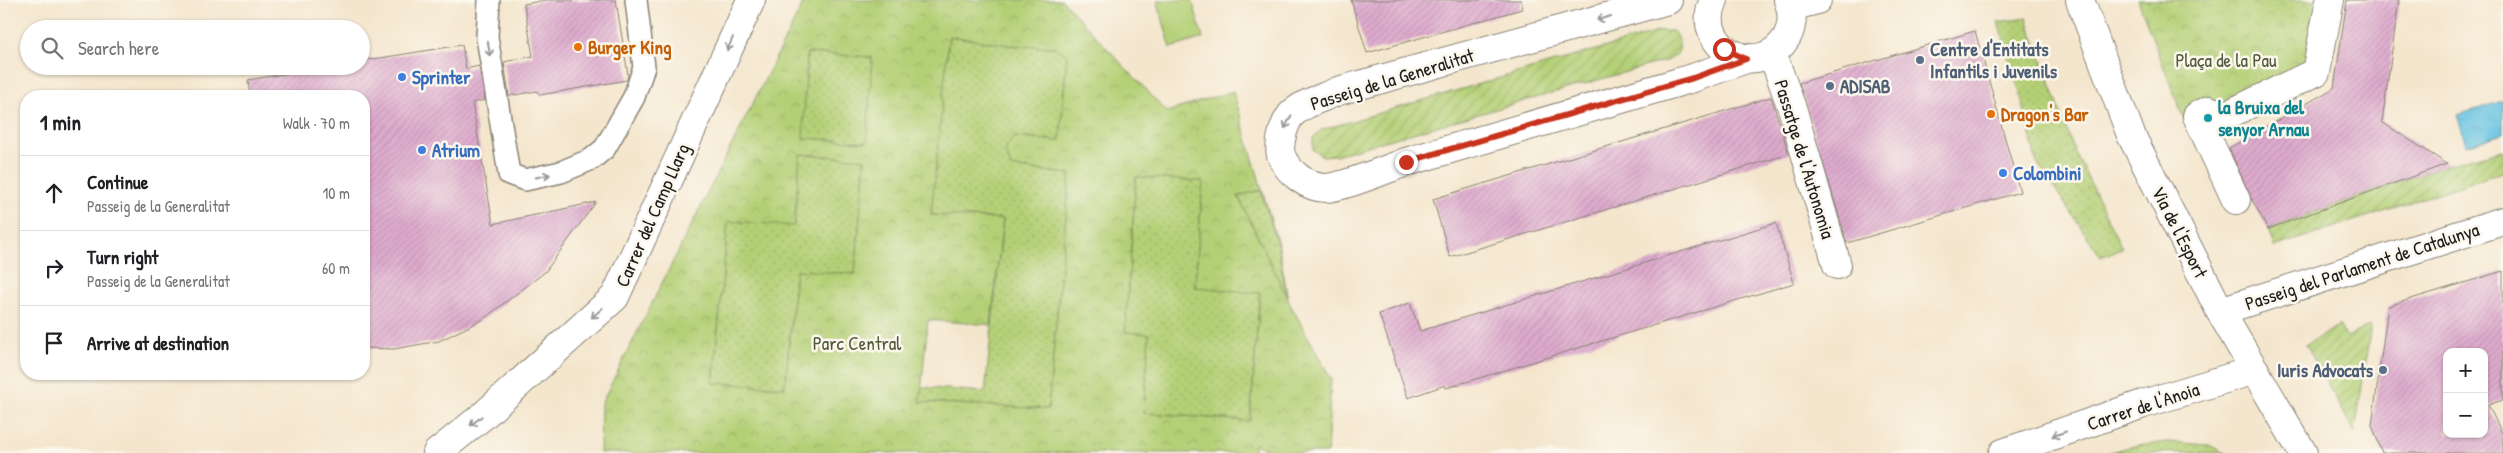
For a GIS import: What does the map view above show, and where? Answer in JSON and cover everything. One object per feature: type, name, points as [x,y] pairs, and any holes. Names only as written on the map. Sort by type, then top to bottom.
[{"type":"street","name":"Carrer del Camp Llarg","points":[[437,453],[484,415],[615,297],[751,0]]},
{"type":"street","name":"Passeig de la Generalitat","points":[[1668,0],[1338,91],[1300,107],[1290,116],[1282,135],[1281,154],[1293,173],[1308,183],[1325,188],[1364,177],[1406,162],[1693,78],[1759,56],[1782,44],[1789,33],[1792,20],[1789,4],[1817,0]]},
{"type":"street","points":[[1714,0],[1710,15],[1711,28],[1716,39],[1724,49],[1759,56]]},
{"type":"street","name":"Via de l'Esport","points":[[2080,0],[2131,135],[2220,311],[2303,453]]},
{"type":"street","points":[[2236,200],[2197,116],[2209,110],[2225,116],[2316,72],[2330,0]]},
{"type":"street","name":"Passatge de l'Autonomia","points":[[1759,56],[1793,111],[1837,264]]},
{"type":"street","name":"Passeig del Parlament de Catalunya","points":[[2220,311],[2503,221]]},
{"type":"street","name":"Carrer de l'Anoia","points":[[2003,453],[2143,404],[2255,370]]},
{"type":"lane","points":[[489,0],[487,38],[509,174],[525,180],[560,172],[592,159],[605,148],[634,97],[644,67],[636,0]]},
{"type":"green space","name":"Parc Central","points":[[805,0],[1062,0],[1167,112],[1233,91],[1279,247],[1288,300],[1331,379],[1327,453],[1278,453],[1254,444],[1254,453],[600,453],[601,404]],"holes":[[[949,36],[1009,45],[1055,47],[1067,55],[1060,141],[1014,137],[1005,150],[1011,167],[1070,174],[1048,409],[920,402],[928,320],[991,325],[1003,219],[931,215]],[[807,53],[872,57],[867,142],[803,138]],[[800,154],[865,159],[855,274],[796,270],[785,387],[713,383],[728,221],[794,226]],[[1136,177],[1203,181],[1195,287],[1260,293],[1250,421],[1144,413],[1149,334],[1125,332]],[[1261,190],[1278,247],[1287,297],[1238,196]]]},
{"type":"green space","points":[[1157,0],[1192,0],[1203,38],[1171,48]]},
{"type":"green space","name":"Plaça de la Pau","points":[[2138,0],[2323,0],[2304,84],[2197,146],[2181,112]]},
{"type":"green space","points":[[2027,18],[2074,150],[2122,248],[2101,257],[2036,161],[2023,104],[1998,22]]},
{"type":"green space","points":[[1661,31],[1673,31],[1680,48],[1673,58],[1668,60],[1336,155],[1323,156],[1313,150],[1313,138],[1321,130]]},
{"type":"green space","points":[[949,36],[1009,45],[1055,47],[1067,55],[1060,141],[1014,137],[1011,167],[1070,174],[1048,409],[920,402],[921,387],[985,392],[1003,219],[930,215]]},
{"type":"green space","points":[[807,53],[872,57],[868,142],[802,139]]},
{"type":"green space","points":[[2503,150],[2503,172],[2274,247],[2268,229],[2440,167]]},
{"type":"green space","points":[[799,154],[865,159],[855,275],[796,270],[785,387],[713,383],[728,221]]},
{"type":"green space","points":[[1136,177],[1203,181],[1195,287],[1260,292],[1250,421],[1144,413],[1149,334],[1125,332]]},
{"type":"green space","points":[[1261,190],[1278,247],[1288,299],[1238,196]]},
{"type":"green space","points":[[2339,325],[2346,337],[2371,325],[2355,433],[2306,345]]},
{"type":"green space","points":[[2167,442],[2209,445],[2225,453],[2107,453],[2129,447]]},
{"type":"water","points":[[2503,101],[2503,134],[2466,145],[2457,115]]},
{"type":"building","name":"Burger King","points":[[546,0],[616,0],[628,75],[627,80],[540,95],[537,91],[509,96],[504,62],[533,56],[524,4]]},
{"type":"building","points":[[1351,0],[1521,0],[1522,9],[1367,53]]},
{"type":"building","points":[[2347,0],[2399,0],[2382,122],[2447,164],[2268,229],[2251,198],[2229,148],[2334,88]]},
{"type":"building","points":[[1975,31],[2020,192],[1847,243],[1799,83]]},
{"type":"building","name":"Atrium","points":[[462,45],[466,69],[479,66],[485,100],[472,103],[493,224],[596,202],[545,272],[482,320],[439,341],[394,349],[370,348],[370,90],[249,90],[248,80],[277,75],[370,75],[370,60]]},
{"type":"building","points":[[1771,97],[1789,154],[1450,257],[1433,199]]},
{"type":"building","points":[[1776,223],[1794,283],[1446,388],[1445,385],[1408,398],[1379,314],[1410,303],[1420,331]]},
{"type":"building","points":[[2503,271],[2503,400],[2488,405],[2503,435],[2503,453],[2382,453],[2372,425],[2388,306]]},
{"type":"place","name":"Burger King","points":[[578,47]]},
{"type":"place","name":"Centre d'Entitats Infantils i Juvenils","points":[[1920,60]]},
{"type":"place","name":"Sprinter","points":[[402,77]]},
{"type":"place","name":"ADISAB","points":[[1830,86]]},
{"type":"place","name":"Dragon's Bar","points":[[1991,114]]},
{"type":"place","name":"la Bruixa del senyor Arnau","points":[[2208,118]]},
{"type":"place","name":"Atrium","points":[[422,150]]},
{"type":"place","name":"Colombini","points":[[2003,173]]},
{"type":"place","name":"Iuris Advocats","points":[[2383,370]]},
{"type":"route","points":[[1406,162],[1693,78],[1746,59],[1724,49]]}]
